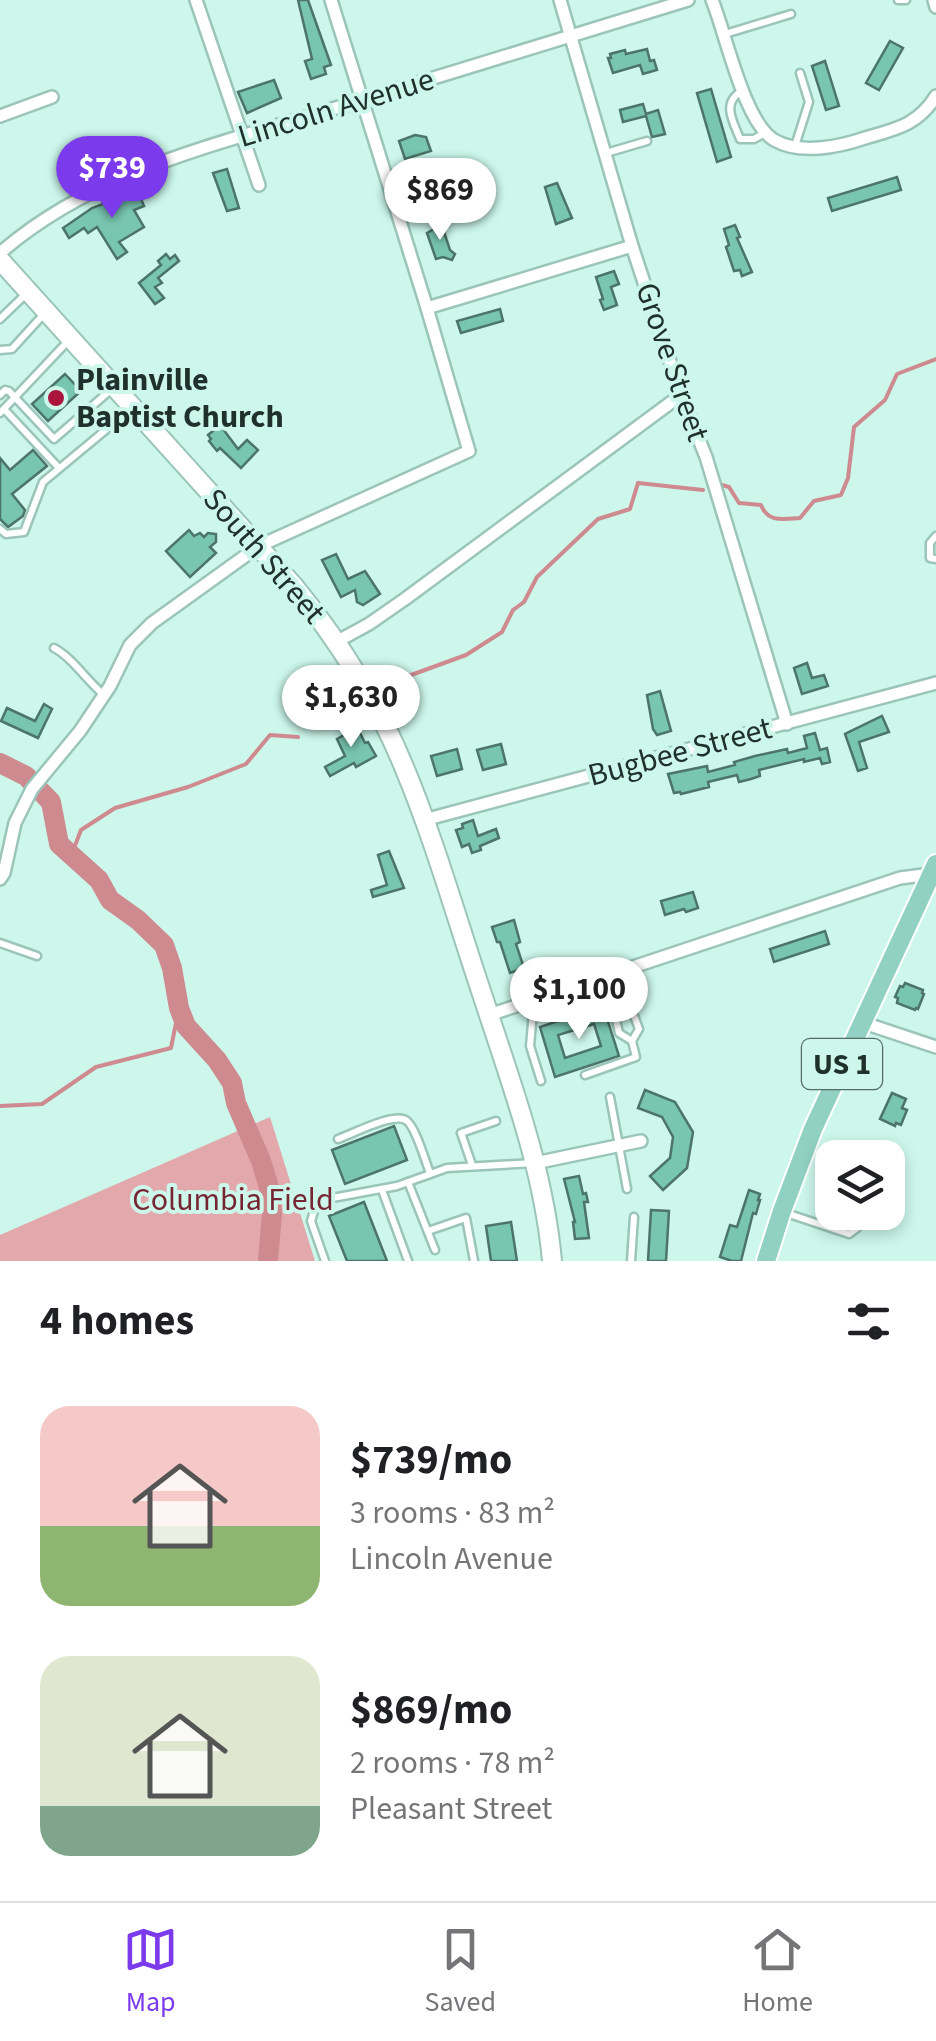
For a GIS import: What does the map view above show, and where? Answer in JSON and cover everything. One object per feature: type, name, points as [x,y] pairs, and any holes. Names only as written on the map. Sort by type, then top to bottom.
[{"type":"main road","name":"South Street","points":[[0,256],[302,596],[336,642],[392,740],[424,820],[535,1163],[552,1261]]},
{"type":"main road","name":"US 1","points":[[766,1261],[813,1128],[861,1022],[925,901],[934,869]]},
{"type":"street","points":[[196,0],[259,185]]},
{"type":"street","points":[[0,879],[15,823],[35,786],[80,730],[122,660],[152,623],[259,546],[469,452],[331,0]]},
{"type":"street","name":"Grove Street","points":[[560,0],[632,246],[681,395],[706,457],[786,724]]},
{"type":"street","name":"Lincoln Avenue","points":[[0,256],[64,206],[92,190],[206,146],[688,0]]},
{"type":"street","points":[[712,0],[748,105],[775,140],[818,148],[848,144],[908,125],[928,110],[936,96]]},
{"type":"street","points":[[0,116],[52,97]]},
{"type":"street","points":[[427,308],[632,246]]},
{"type":"street","points":[[336,642],[405,599],[681,395]]},
{"type":"street","name":"Bugbee Street","points":[[424,820],[936,683]]},
{"type":"street","points":[[489,1016],[934,869]]},
{"type":"street","points":[[861,1022],[936,1047]]},
{"type":"street","points":[[535,1163],[642,1141]]},
{"type":"lane","points":[[898,0],[906,0]]},
{"type":"lane","points":[[725,34],[790,14]]},
{"type":"lane","points":[[795,146],[809,102],[800,73]]},
{"type":"lane","points":[[743,90],[730,101],[730,113],[740,139],[754,139],[766,132]]},
{"type":"lane","points":[[605,153],[647,141]]},
{"type":"lane","points":[[0,319],[28,292]]},
{"type":"lane","points":[[0,350],[12,349],[46,312]]},
{"type":"lane","points":[[60,468],[2,411],[70,339]]},
{"type":"lane","points":[[0,395],[6,389],[54,439],[114,387]]},
{"type":"lane","points":[[0,528],[6,534],[24,532],[43,482],[132,407]]},
{"type":"lane","points":[[936,536],[930,543],[930,558],[936,558]]},
{"type":"lane","points":[[54,648],[104,695]]},
{"type":"lane","points":[[0,943],[37,956]]},
{"type":"lane","points":[[609,976],[622,1008],[634,1013],[639,1029],[632,1042]]},
{"type":"lane","points":[[533,1018],[616,992]]},
{"type":"lane","points":[[530,1002],[530,1046],[540,1081]]},
{"type":"lane","points":[[586,1075],[636,1057],[632,1042],[620,1033],[615,1015],[622,1008]]},
{"type":"lane","points":[[610,1096],[627,1189]]},
{"type":"lane","points":[[338,1139],[393,1118],[403,1118],[411,1124],[430,1173]]},
{"type":"lane","points":[[472,1165],[461,1133],[496,1121]]},
{"type":"lane","points":[[325,1261],[311,1220],[315,1208],[336,1196],[382,1190],[430,1173],[472,1165],[535,1163]]},
{"type":"lane","points":[[408,1182],[436,1250]]},
{"type":"lane","points":[[382,1190],[408,1261]]},
{"type":"lane","points":[[782,1212],[815,1223]]},
{"type":"lane","points":[[428,1230],[466,1218],[474,1261]]},
{"type":"lane","points":[[631,1261],[634,1218]]},
{"type":"green space","name":"Columbia Field","points":[[270,1117],[315,1261],[0,1261],[0,1235]]},
{"type":"building","points":[[298,0],[308,0],[331,65],[324,67],[326,74],[311,79],[305,61],[312,59]]},
{"type":"building","points":[[890,41],[903,48],[879,90],[866,83]]},
{"type":"building","points":[[647,49],[657,70],[643,74],[640,65],[613,73],[610,54]]},
{"type":"building","points":[[825,61],[839,106],[826,110],[812,66]]},
{"type":"building","points":[[274,80],[281,98],[247,113],[238,92]]},
{"type":"building","points":[[711,89],[731,157],[717,162],[697,93]]},
{"type":"building","points":[[643,104],[646,114],[658,110],[665,134],[652,137],[646,116],[623,122],[620,110]]},
{"type":"building","points":[[415,135],[426,137],[431,151],[405,159],[399,141]]},
{"type":"building","points":[[227,169],[239,208],[227,211],[213,173]]},
{"type":"building","points":[[897,177],[901,190],[832,211],[828,198]]},
{"type":"building","points":[[557,183],[572,218],[556,224],[545,187]]},
{"type":"building","points":[[136,187],[144,206],[134,210],[144,227],[119,242],[127,252],[117,259],[97,227],[88,233],[84,228],[69,238],[63,228],[92,208],[127,195],[125,191]]},
{"type":"building","points":[[440,223],[445,225],[450,250],[455,254],[452,260],[436,259],[427,233]]},
{"type":"building","points":[[735,225],[752,272],[742,276],[740,270],[734,271],[726,247],[729,245],[724,229]]},
{"type":"building","points":[[166,254],[170,259],[175,255],[179,261],[158,278],[162,283],[155,287],[164,298],[155,304],[139,283],[161,265],[158,261]]},
{"type":"building","points":[[614,271],[619,284],[611,287],[617,305],[604,310],[596,277]]},
{"type":"building","points":[[500,309],[503,321],[461,333],[457,321]]},
{"type":"building","name":"Plainville Baptist Church","points":[[65,374],[81,391],[48,421],[32,404]]},
{"type":"building","points":[[220,425],[238,449],[247,440],[258,450],[241,468],[209,441],[208,435]]},
{"type":"building","points":[[33,450],[47,466],[12,494],[25,510],[8,527],[0,519],[0,458],[10,470]]},
{"type":"building","points":[[189,530],[194,536],[216,534],[216,542],[210,547],[216,553],[190,577],[166,551]]},
{"type":"building","points":[[336,554],[348,579],[365,571],[380,594],[363,605],[357,602],[355,590],[341,597],[322,560]]},
{"type":"building","points":[[807,663],[812,678],[824,675],[828,686],[802,694],[794,668]]},
{"type":"building","points":[[660,691],[671,731],[657,735],[647,695]]},
{"type":"building","points":[[44,704],[52,709],[38,738],[1,721],[7,708],[35,721]]},
{"type":"building","points":[[882,716],[889,732],[859,742],[867,768],[858,771],[845,734]]},
{"type":"building","points":[[354,721],[376,756],[330,776],[325,767],[345,756],[337,739],[344,735],[340,727]]},
{"type":"building","points":[[815,733],[820,750],[827,748],[830,762],[804,759],[759,770],[760,776],[751,779],[739,782],[737,775],[708,782],[709,787],[674,793],[668,774],[707,766],[708,772],[755,756],[807,748],[804,736]]},
{"type":"building","points":[[501,744],[506,764],[483,770],[477,750]]},
{"type":"building","points":[[457,749],[462,769],[437,776],[431,756]]},
{"type":"building","points":[[473,820],[478,836],[496,829],[499,838],[472,853],[469,844],[462,847],[456,830]]},
{"type":"building","points":[[389,851],[404,888],[373,897],[371,890],[387,885],[378,855]]},
{"type":"building","points":[[693,892],[698,908],[665,915],[661,901]]},
{"type":"building","points":[[514,920],[524,968],[510,973],[492,927]]},
{"type":"building","points":[[825,931],[829,944],[774,962],[770,949]]},
{"type":"building","points":[[905,983],[923,990],[918,1009],[897,1003],[895,997]]},
{"type":"building","points":[[603,1006],[619,1056],[555,1077],[540,1027]],"holes":[[[594,1024],[601,1046],[565,1058],[558,1035]]]},
{"type":"building","points":[[645,1090],[675,1102],[693,1132],[687,1168],[663,1190],[650,1176],[670,1158],[673,1137],[662,1117],[638,1108]]},
{"type":"building","points":[[892,1093],[906,1099],[902,1108],[907,1110],[901,1125],[880,1119]]},
{"type":"building","points":[[394,1126],[407,1160],[345,1184],[332,1150]]},
{"type":"building","points":[[579,1176],[588,1202],[584,1202],[589,1238],[575,1239],[575,1222],[564,1179]]},
{"type":"building","points":[[749,1190],[760,1194],[760,1200],[741,1261],[720,1257],[730,1225],[737,1227]]},
{"type":"building","points":[[364,1202],[387,1261],[347,1261],[329,1216]]},
{"type":"building","points":[[651,1210],[669,1211],[666,1261],[648,1261]]},
{"type":"building","points":[[511,1222],[517,1261],[491,1261],[486,1226]]},
{"type":"waterway","points":[[722,485],[729,487],[739,503],[761,505],[768,515],[782,519],[800,518],[814,501],[841,495],[848,478],[854,427],[885,400],[897,374],[936,359]]},
{"type":"waterway","points":[[381,686],[466,655],[502,632],[537,577],[598,519],[630,509],[638,483],[703,490]]},
{"type":"waterway","points":[[71,856],[81,830],[115,808],[188,787],[246,764],[270,735],[298,737]]},
{"type":"waterway","points":[[0,763],[26,776],[51,802],[59,844],[99,880],[110,900],[164,945],[186,1026],[232,1083],[236,1103],[261,1161],[272,1213],[268,1261]]},
{"type":"waterway","points":[[0,1106],[42,1104],[96,1067],[171,1048],[179,1008]]},
{"type":"place","name":"Plainville Baptist Church","points":[[56,398]]}]
